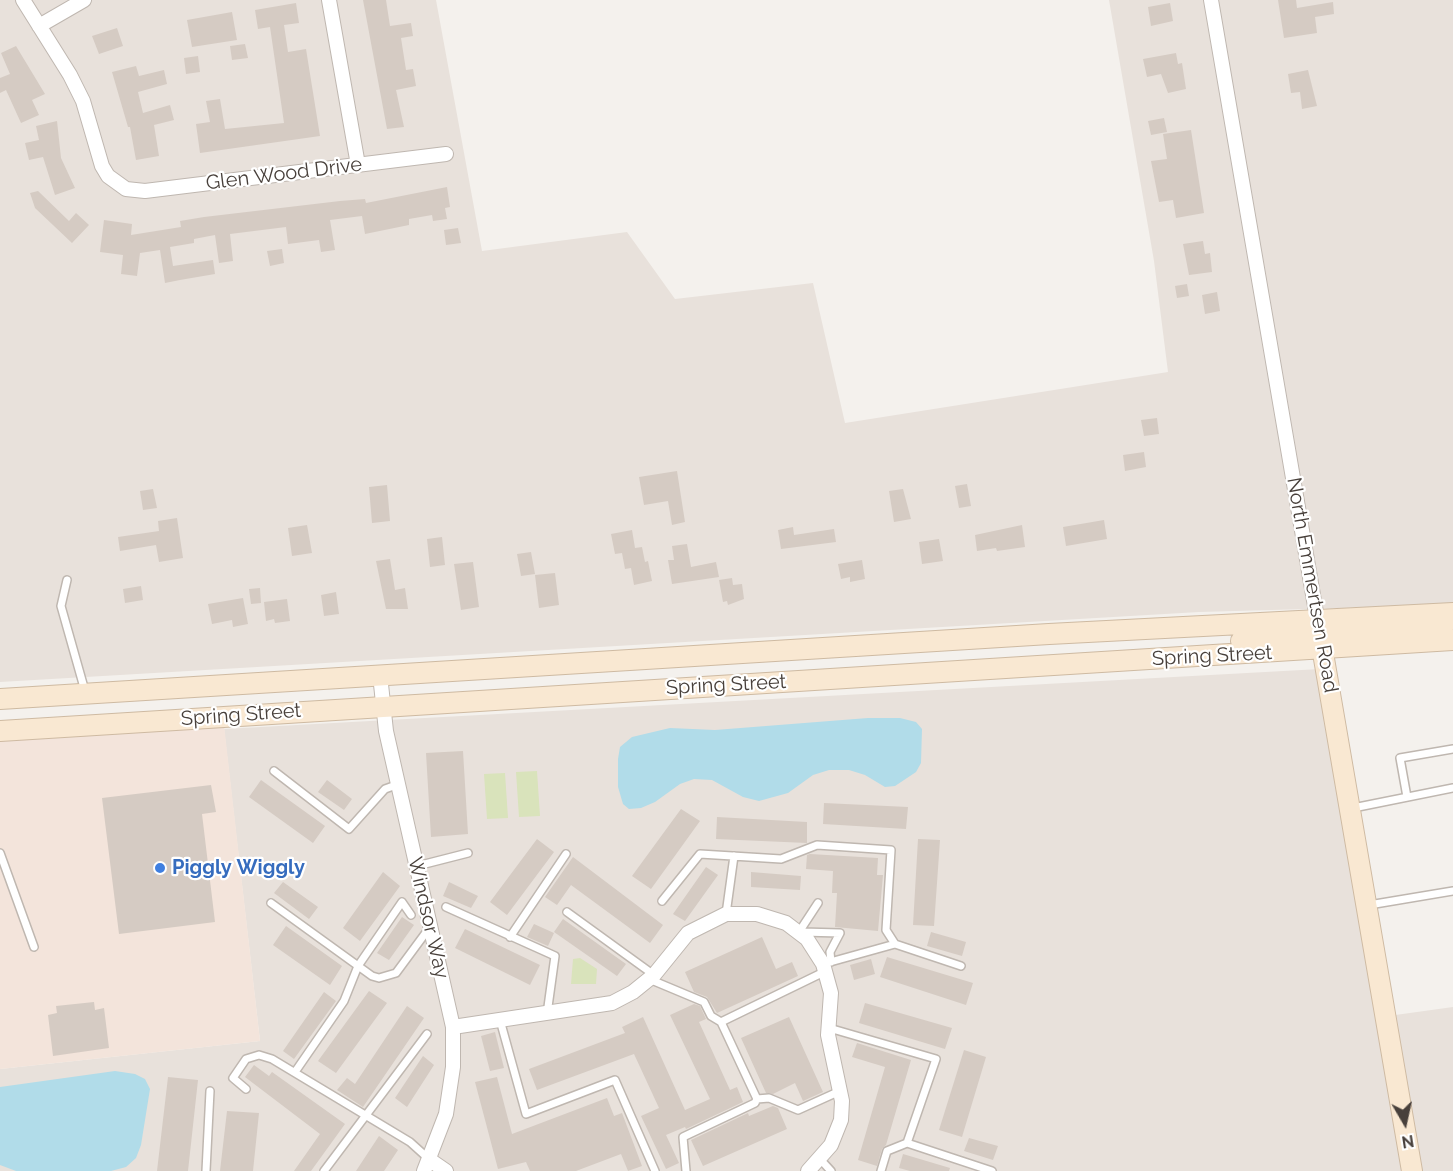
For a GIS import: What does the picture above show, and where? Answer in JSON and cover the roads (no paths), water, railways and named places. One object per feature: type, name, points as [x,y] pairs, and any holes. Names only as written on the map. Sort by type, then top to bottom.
[{"type":"main road","name":"Spring Street","points":[[0,699],[1317,618],[1453,613]]},
{"type":"main road","name":"North Emmertsen Road","points":[[1317,618],[1412,1171]]},
{"type":"main road","points":[[1150,628],[1154,659],[1187,645],[1294,636],[1310,630],[1317,618]]},
{"type":"main road","points":[[1323,649],[1341,632],[1453,625]]},
{"type":"main road","name":"Spring Street","points":[[0,731],[1453,640]]},
{"type":"main road","points":[[830,647],[832,678]]},
{"type":"street","points":[[23,0],[39,26],[84,0]]},
{"type":"street","points":[[330,0],[358,165]]},
{"type":"street","name":"North Emmertsen Road","points":[[1210,0],[1317,618]]},
{"type":"street","name":"Glen Wood Drive","points":[[39,26],[70,75],[83,101],[102,166],[108,176],[123,187],[145,191],[446,154]]},
{"type":"street","name":"Windsor Way","points":[[380,675],[386,731],[453,1027],[453,1067],[449,1098],[427,1165]]},
{"type":"street","points":[[453,1027],[612,1003],[633,992],[651,977],[688,933],[726,914],[757,914],[786,923],[807,939],[827,966],[831,993],[829,1028],[832,1058],[840,1091],[841,1120],[831,1145],[808,1171]]},
{"type":"street","points":[[427,1165],[446,1171]]},
{"type":"lane","points":[[67,580],[61,606],[85,693]]},
{"type":"lane","points":[[1407,797],[1400,758],[1453,749]]},
{"type":"lane","points":[[274,771],[349,829],[385,789],[399,784]]},
{"type":"lane","points":[[1350,809],[1453,788]]},
{"type":"lane","points":[[662,901],[700,854],[781,859],[817,845],[891,850],[886,930],[895,944]]},
{"type":"lane","points":[[0,853],[3,871],[34,946]]},
{"type":"lane","points":[[417,866],[468,853]]},
{"type":"lane","points":[[510,937],[566,854]]},
{"type":"lane","points":[[726,914],[734,856]]},
{"type":"lane","points":[[1367,905],[1453,891]]},
{"type":"lane","points":[[295,1072],[344,1001],[358,966],[402,902],[411,915]]},
{"type":"lane","points":[[271,903],[372,976],[389,977],[396,973],[430,927]]},
{"type":"lane","points":[[799,932],[818,903]]},
{"type":"lane","points":[[446,907],[555,956],[547,1014]]},
{"type":"lane","points":[[567,912],[651,977],[704,1002],[711,1016],[721,1022],[757,1099]]},
{"type":"lane","points":[[799,932],[840,933],[830,952],[827,966]]},
{"type":"lane","points":[[721,1022],[827,966],[895,944],[961,966]]},
{"type":"lane","points":[[500,1020],[526,1114],[615,1080],[655,1171]]},
{"type":"lane","points":[[829,1028],[936,1059],[906,1143]]},
{"type":"lane","points":[[324,1171],[427,1034]]},
{"type":"lane","points":[[246,1089],[233,1078],[246,1059],[259,1055],[272,1059],[410,1142],[427,1165]]},
{"type":"lane","points":[[206,1171],[210,1091]]},
{"type":"lane","points":[[686,1171],[683,1137],[755,1103],[757,1099],[769,1098],[798,1110],[840,1091]]},
{"type":"lane","points":[[881,1171],[887,1151],[906,1143],[992,1171]]},
{"type":"lane","points":[[820,1159],[831,1171]]},
{"type":"water","points":[[868,718],[900,718],[916,722],[922,729],[921,763],[916,772],[895,786],[885,787],[865,775],[849,770],[829,770],[813,775],[788,793],[759,801],[743,797],[712,780],[694,779],[680,784],[655,802],[641,808],[629,809],[623,804],[618,787],[618,759],[620,747],[632,737],[670,728],[715,730]]},
{"type":"water","points":[[115,1071],[135,1074],[145,1079],[150,1089],[141,1145],[136,1158],[126,1167],[111,1171],[16,1171],[0,1165],[0,1087]]},
{"type":"place","name":"Piggly Wiggly","points":[[160,868]]}]
